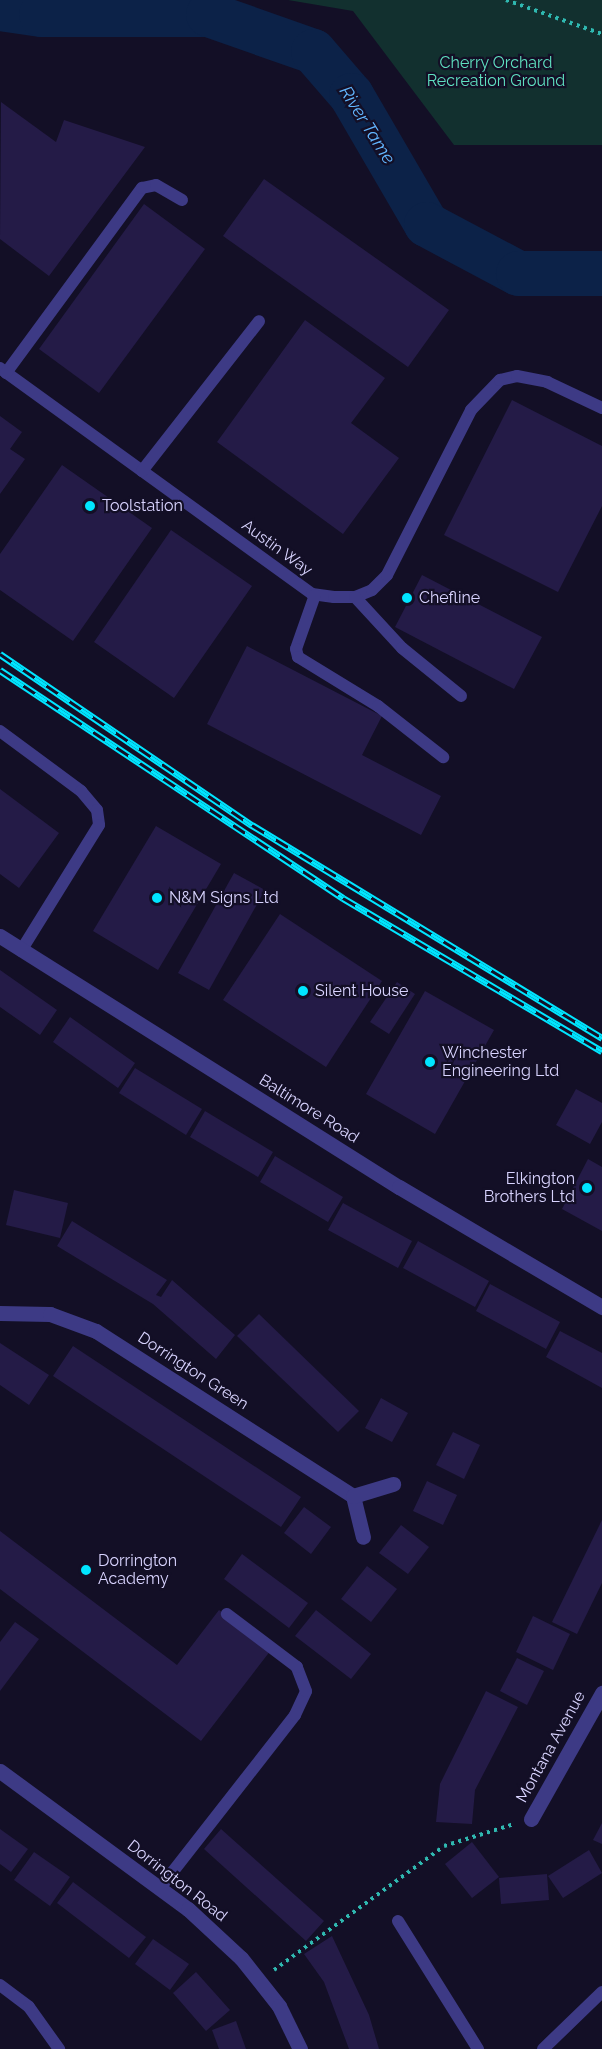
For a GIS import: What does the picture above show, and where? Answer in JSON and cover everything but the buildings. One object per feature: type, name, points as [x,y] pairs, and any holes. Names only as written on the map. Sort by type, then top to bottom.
[{"type":"street","name":"Baltimore Road","points":[[0,936],[399,1187],[602,1307]]},
{"type":"street","name":"Dorrington Green","points":[[0,1313],[50,1314],[96,1331],[353,1496]]},
{"type":"street","points":[[363,1537],[353,1496],[393,1484]]},
{"type":"street","name":"Montana Avenue","points":[[531,1819],[602,1693]]},
{"type":"street","name":"Dorrington Road","points":[[0,1771],[160,1888],[241,1958],[279,2006],[300,2049]]},
{"type":"lane","points":[[3,371],[142,188],[156,185],[182,200]]},
{"type":"lane","points":[[142,471],[259,321]]},
{"type":"lane","name":"Austin Way","points":[[3,371],[315,595],[355,597]]},
{"type":"lane","points":[[461,696],[402,648],[355,597],[372,590],[387,575],[471,410],[485,392],[500,380],[517,376],[547,382],[602,408]]},
{"type":"lane","points":[[315,595],[296,649],[298,657],[378,706],[443,756]]},
{"type":"lane","points":[[0,731],[81,791],[97,810],[99,825],[21,951]]},
{"type":"lane","points":[[160,1888],[295,1715],[306,1691],[297,1667],[227,1614]]},
{"type":"lane","points":[[398,1922],[478,2049]]},
{"type":"lane","points":[[0,1985],[29,2007],[59,2049]]},
{"type":"lane","points":[[543,2049],[602,1992]]},
{"type":"path","points":[[506,0],[602,34]]},
{"type":"path","points":[[259,1981],[444,1846],[531,1819]]},
{"type":"green space","name":"Cherry Orchard Recreation Ground","points":[[288,0],[602,0],[602,145],[454,145],[353,11]]},
{"type":"waterway","name":"River Tame","points":[[0,8],[41,14],[208,14],[313,51],[351,95],[426,224],[518,273],[602,273]]},
{"type":"railway","points":[[0,654],[252,825],[602,1038]]},
{"type":"railway","points":[[0,670],[343,898],[602,1051]]},
{"type":"place","name":"Toolstation","points":[[90,506]]},
{"type":"place","name":"Chefline","points":[[407,598]]},
{"type":"place","name":"N&M Signs Ltd","points":[[157,898]]},
{"type":"place","name":"Silent House","points":[[303,991]]},
{"type":"place","name":"Winchester Engineering Ltd","points":[[430,1062]]},
{"type":"place","name":"Elkington Brothers Ltd","points":[[587,1188]]},
{"type":"place","name":"Dorrington Academy","points":[[86,1570]]}]
